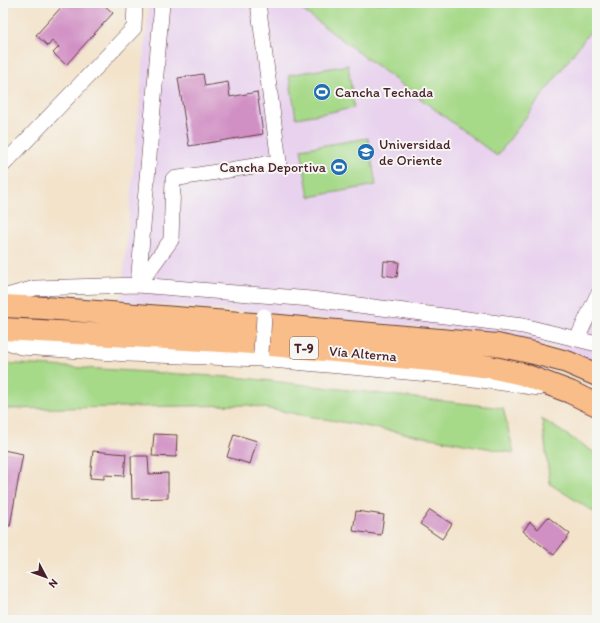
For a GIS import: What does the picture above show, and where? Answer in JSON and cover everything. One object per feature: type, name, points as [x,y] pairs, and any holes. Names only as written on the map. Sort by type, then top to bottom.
[{"type":"highway","name":"Vía Alterna","points":[[3,306],[280,326],[496,346],[534,353],[567,362],[597,375]]},
{"type":"highway","name":"Vía Alterna","points":[[3,329],[240,342],[452,362],[490,367],[522,374],[570,392],[597,405]]},
{"type":"street","points":[[3,165],[134,28],[135,3]]},
{"type":"street","points":[[138,285],[162,3]]},
{"type":"street","points":[[138,285],[171,240],[173,179],[279,162],[258,3]]},
{"type":"street","points":[[3,297],[35,288],[138,285],[311,299],[523,326],[597,344]]},
{"type":"street","points":[[261,356],[265,296]]},
{"type":"street","points":[[577,340],[597,296]]},
{"type":"street","points":[[3,340],[21,347],[128,354],[261,356],[452,376],[570,392]]},
{"type":"shaded area","name":"Universidad de Oriente","points":[[149,3],[597,3],[597,368],[559,348],[483,332],[121,301]]},
{"type":"green space","points":[[293,3],[597,3],[597,22],[497,156]]},
{"type":"green space","name":"Cancha Techada","points":[[348,65],[354,108],[296,118],[289,75]]},
{"type":"green space","name":"Cancha Deportiva","points":[[368,138],[376,185],[309,197],[301,149]]},
{"type":"green space","points":[[3,363],[245,378],[503,408],[514,453],[247,405],[3,409]]},
{"type":"green space","points":[[542,419],[597,454],[597,514],[550,484]]},
{"type":"building","points":[[65,3],[102,3],[113,13],[66,65],[53,53],[59,47],[52,41],[48,46],[36,35]]},
{"type":"building","points":[[203,74],[205,86],[228,82],[230,97],[257,92],[263,134],[189,146],[178,78]]},
{"type":"building","points":[[384,261],[399,262],[397,277],[383,275]]},
{"type":"building","points":[[154,434],[177,435],[176,457],[152,456]]},
{"type":"building","points":[[234,434],[257,441],[250,464],[227,457]]},
{"type":"building","points":[[3,450],[23,454],[10,526],[3,525]]},
{"type":"building","points":[[93,451],[126,454],[124,476],[104,475],[104,479],[90,478]]},
{"type":"building","points":[[131,456],[148,456],[149,474],[168,473],[168,498],[132,499]]},
{"type":"building","points":[[430,510],[452,524],[442,539],[420,524]]},
{"type":"building","points":[[356,511],[384,515],[381,535],[353,531]]},
{"type":"building","points":[[548,517],[570,534],[554,555],[523,531],[530,522],[538,529]]},
{"type":"place","name":"Cancha Techada","points":[[322,92]]},
{"type":"place","name":"Universidad de Oriente","points":[[366,152]]},
{"type":"place","name":"Cancha Deportiva","points":[[339,167]]}]
